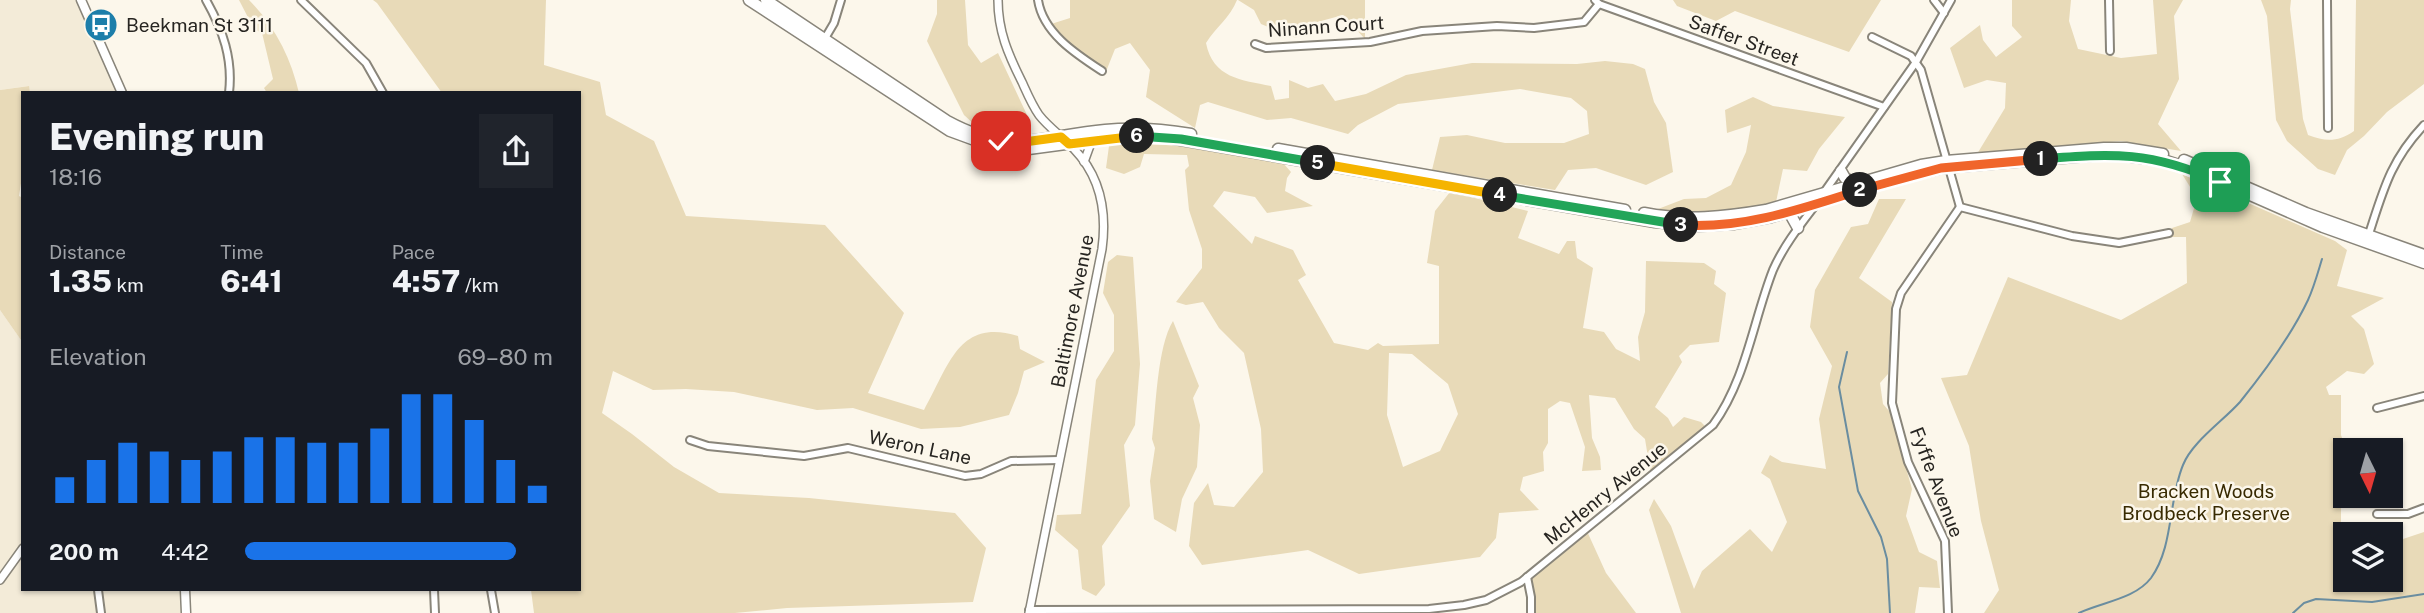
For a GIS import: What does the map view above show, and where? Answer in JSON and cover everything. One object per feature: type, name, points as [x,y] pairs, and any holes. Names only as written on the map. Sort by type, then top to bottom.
[{"type":"main road","points":[[81,0],[121,91]]},
{"type":"main road","points":[[749,0],[823,42],[961,129],[985,138],[1017,143],[1092,141],[1138,136],[1181,139],[1678,225],[1733,224],[1789,212],[1947,164]]},
{"type":"main road","points":[[766,0],[823,42]]},
{"type":"main road","points":[[1065,141],[1104,130],[1137,128],[1182,132],[1671,217],[1725,216],[1766,210],[1854,183],[1947,164],[2110,154],[2147,157],[2191,169],[2323,227],[2424,255]]},
{"type":"main road","points":[[1841,171],[1845,178],[1854,183]]},
{"type":"main road","points":[[1789,212],[1798,228]]},
{"type":"main road","points":[[2367,239],[2424,263]]},
{"type":"main road","points":[[185,591],[186,613]]},
{"type":"street","points":[[206,0],[227,46],[229,91]]},
{"type":"street","points":[[301,0],[366,62],[382,91]]},
{"type":"street","points":[[823,42],[834,23],[841,0]]},
{"type":"street","name":"Baltimore Avenue","points":[[998,0],[999,28],[1004,44],[1033,106],[1084,162],[1100,195],[1104,227],[1029,612]]},
{"type":"street","points":[[1038,0],[1048,26],[1072,51],[1102,71]]},
{"type":"street","points":[[1934,0],[1944,13]]},
{"type":"street","name":"McHenry Avenue","points":[[1029,612],[1446,608],[1486,600],[1527,577],[1713,425],[1732,393],[1774,269],[1798,228],[1916,62],[1951,0]]},
{"type":"street","points":[[2109,0],[2110,51]]},
{"type":"street","points":[[2327,0],[2328,128]]},
{"type":"street","name":"Ninann Court","points":[[1255,44],[1266,48],[1370,42],[1422,30],[1497,26],[1559,27],[1584,22],[1597,2]]},
{"type":"street","name":"Saffer Street","points":[[1597,2],[1884,107]]},
{"type":"street","points":[[1872,37],[1908,54],[1916,62],[1924,78],[1960,207],[2072,236],[2119,243],[2169,233]]},
{"type":"street","points":[[2367,239],[2394,162],[2424,125]]},
{"type":"street","points":[[1084,162],[1092,141]]},
{"type":"street","name":"Fyffe Avenue","points":[[1948,613],[1945,541],[1908,462],[1894,412],[1892,393],[1896,309],[1900,293],[1960,207]]},
{"type":"street","points":[[2377,408],[2424,396]]},
{"type":"street","name":"Weron Lane","points":[[690,440],[708,446],[804,456],[848,448],[965,476],[981,474],[1011,461],[1059,460]]},
{"type":"street","points":[[2377,514],[2408,514],[2424,508]]},
{"type":"street","points":[[0,580],[21,551]]},
{"type":"street","points":[[1527,577],[1531,613]]},
{"type":"street","points":[[98,591],[101,613]]},
{"type":"street","points":[[434,591],[435,613]]},
{"type":"street","points":[[491,591],[495,613]]},
{"type":"shaded area","points":[[0,0],[81,0],[121,91],[29,91],[28,86],[0,90]]},
{"type":"shaded area","points":[[0,310],[21,340],[21,591],[185,591],[186,613],[0,613]]},
{"type":"green space","points":[[239,0],[249,0],[274,32],[287,55],[298,91],[266,91],[264,88],[273,79],[262,33],[254,29]]},
{"type":"green space","points":[[373,0],[546,0],[544,65],[600,82],[606,115],[654,141],[686,216],[825,225],[904,313],[868,393],[924,410],[958,350],[968,340],[982,334],[998,332],[1018,336],[1020,349],[1045,362],[1024,371],[1009,415],[960,427],[921,429],[853,408],[817,410],[734,392],[653,390],[613,371],[602,413],[674,467],[719,493],[809,498],[955,513],[986,548],[973,602],[787,608],[735,613],[534,613],[531,591],[581,591],[581,91],[441,91]]},
{"type":"green space","points":[[937,0],[965,0],[968,45],[981,63],[998,53],[1027,115],[1012,134],[987,136],[964,115],[927,41],[937,14]]},
{"type":"green space","points":[[1070,0],[1237,0],[1231,12],[1206,43],[1210,55],[1215,64],[1230,75],[1271,86],[1275,100],[1289,98],[1289,80],[1308,88],[1323,84],[1335,101],[1366,94],[1406,75],[1472,63],[1577,64],[1605,61],[1633,64],[1645,69],[1654,102],[1666,123],[1673,172],[1646,185],[1596,168],[1568,170],[1555,190],[1432,170],[1440,137],[1467,135],[1505,143],[1564,143],[1589,134],[1587,111],[1571,98],[1520,89],[1398,104],[1358,125],[1348,134],[1291,118],[1267,120],[1208,102],[1200,105],[1195,128],[1146,97],[1150,70],[1130,43],[1115,49],[1107,69],[1102,71],[1072,51],[1048,25],[1070,18]]},
{"type":"green space","points":[[1238,0],[1365,0],[1365,39],[1343,15],[1303,26],[1296,38],[1261,24],[1254,10]]},
{"type":"green space","points":[[1673,0],[1881,0],[1849,52],[1735,11],[1716,21],[1677,6]]},
{"type":"green space","points":[[2012,0],[2071,0],[2069,21],[2078,49],[2121,58],[2157,54],[2153,0],[2183,0],[2174,16],[2179,79],[2158,124],[2181,151],[2121,141],[1977,154],[2005,108],[2006,83],[1987,80],[1964,88],[1950,48],[1980,25],[1983,40],[1996,57],[2022,37],[2012,26]]},
{"type":"green space","points":[[2261,0],[2291,0],[2303,119],[2308,135],[2332,140],[2354,131],[2356,0],[2424,0],[2424,84],[2387,112],[2347,150],[2335,175],[2318,169],[2287,141],[2276,120],[2267,16]]},
{"type":"green space","points":[[29,86],[30,91],[21,91],[21,340],[0,310],[0,90]]},
{"type":"green space","points":[[1753,97],[1773,106],[1845,117],[1819,149],[1807,171],[1783,169],[1776,202],[1727,213],[1681,213],[1658,209],[1684,199],[1706,198],[1731,185],[1746,152],[1751,125],[1727,133],[1725,110]]},
{"type":"green space","points":[[1172,145],[1283,163],[1291,172],[1285,191],[1313,206],[1267,213],[1255,197],[1224,191],[1213,206],[1252,244],[1255,236],[1293,250],[1306,275],[1298,280],[1334,343],[1368,350],[1378,343],[1383,346],[1439,344],[1439,266],[1427,263],[1435,211],[1450,192],[1528,211],[1518,238],[1559,254],[1567,241],[1575,241],[1577,258],[1593,268],[1583,328],[1604,332],[1616,349],[1640,361],[1638,337],[1645,312],[1646,261],[1704,263],[1716,271],[1714,284],[1726,293],[1719,342],[1690,345],[1679,356],[1682,362],[1655,407],[1668,418],[1673,427],[1684,417],[1701,422],[1708,429],[1651,476],[1645,439],[1634,429],[1615,398],[1589,395],[1592,438],[1600,457],[1601,470],[1582,471],[1585,447],[1570,403],[1560,401],[1548,409],[1548,443],[1543,452],[1544,471],[1523,477],[1520,490],[1539,510],[1499,513],[1496,538],[1480,557],[1359,574],[1308,550],[1202,565],[1189,546],[1194,503],[1208,483],[1214,505],[1234,507],[1263,472],[1261,429],[1244,353],[1219,328],[1203,302],[1186,305],[1176,302],[1202,268],[1202,249],[1189,210],[1185,170],[1189,166],[1187,155],[1144,154],[1140,167],[1124,174],[1106,168],[1109,146]],"holes":[[[1389,353],[1412,354],[1448,384],[1458,414],[1440,451],[1403,467],[1387,415]]]},
{"type":"green space","name":"Bracken Woods Brodbeck Preserve","points":[[2182,174],[2335,241],[2347,250],[2337,286],[2384,298],[2351,316],[2364,329],[2374,364],[2364,374],[2347,371],[2326,387],[2329,395],[2341,395],[2342,438],[2333,438],[2333,508],[2341,508],[2341,522],[2333,522],[2333,592],[2403,592],[2403,539],[2424,532],[2424,613],[1984,613],[1999,590],[1981,521],[1969,446],[1941,378],[1967,375],[2008,277],[2121,320],[2187,283],[2186,237],[2172,237],[2172,228],[2190,222],[2197,198]]},
{"type":"green space","points":[[1879,199],[1906,199],[1859,278],[1892,302],[1888,374],[1880,383],[1883,404],[1890,412],[1912,489],[1906,516],[1919,552],[1937,561],[1940,588],[1919,587],[1915,613],[1681,613],[1649,510],[1654,499],[1671,526],[1694,589],[1702,571],[1750,529],[1772,552],[1787,522],[1770,479],[1761,473],[1770,455],[1782,462],[1826,469],[1819,419],[1832,366],[1810,327],[1815,290],[1851,227],[1868,224]]},
{"type":"green space","points":[[1117,255],[1133,257],[1140,364],[1135,425],[1124,445],[1130,506],[1102,546],[1105,585],[1096,596],[1082,589],[1078,550],[1055,530],[1057,515],[1081,514],[1096,380],[1114,351],[1114,315],[1103,293],[1108,262]]},
{"type":"green space","points":[[1173,321],[1199,386],[1193,398],[1200,425],[1197,467],[1182,499],[1176,532],[1154,519],[1150,481],[1155,448],[1152,439],[1158,378],[1164,346]]},
{"type":"green space","points":[[1586,529],[1606,573],[1636,613],[1531,613],[1527,577]]},
{"type":"waterway","points":[[2079,613],[2136,591],[2151,578],[2164,552],[2178,479],[2187,456],[2240,402],[2277,353],[2308,300],[2322,259]]},
{"type":"waterway","points":[[1847,352],[1839,387],[1858,491],[1881,537],[1887,559],[1890,613]]},
{"type":"waterway","points":[[2293,613],[2304,603],[2316,599],[2372,602],[2424,594]]},
{"type":"place","name":"Beekman St 3111","points":[[101,25]]},
{"type":"route","points":[[1001,141],[1017,143],[1061,137],[1069,144],[1101,139],[1158,136],[1656,222],[1698,226],[1718,226],[1771,217],[1941,168],[2093,155],[2147,157],[2166,161],[2220,182]]}]
